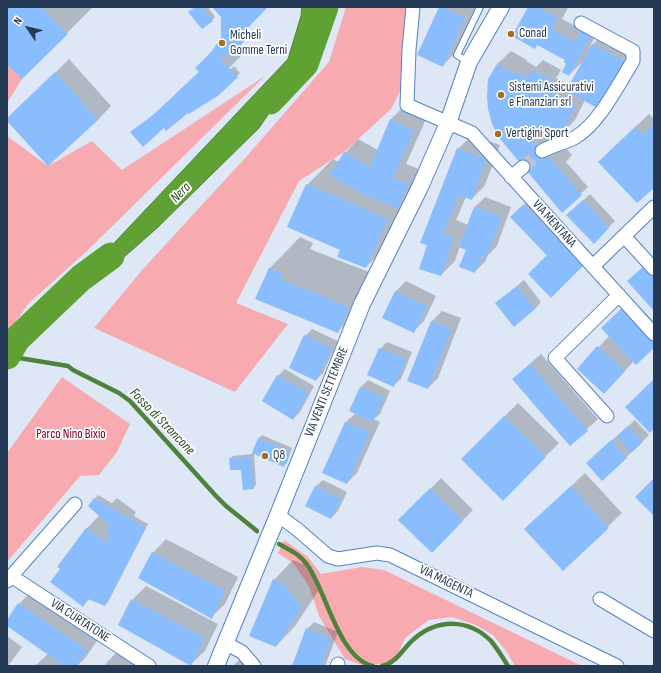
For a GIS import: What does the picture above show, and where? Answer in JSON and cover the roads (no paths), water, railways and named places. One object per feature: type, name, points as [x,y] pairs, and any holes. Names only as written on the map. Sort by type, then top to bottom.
[{"type":"street","name":"VIA MENTANA","points":[[413,7],[409,50],[407,105],[472,134],[654,334]]},
{"type":"street","name":"VIA VENTI SETTEMBRE","points":[[216,666],[278,516],[362,304],[420,187],[448,123],[469,62],[501,7]]},
{"type":"street","points":[[542,151],[555,144],[572,139],[589,127],[633,61],[633,52],[581,22]]},
{"type":"street","points":[[511,177],[523,167]]},
{"type":"street","points":[[593,266],[654,207]]},
{"type":"street","points":[[624,236],[654,268]]},
{"type":"street","points":[[606,416],[555,358],[619,296]]},
{"type":"street","points":[[9,579],[75,504]]},
{"type":"street","name":"VIA MAGENTA","points":[[278,516],[298,530],[328,556],[338,559],[377,553],[390,555],[617,666]]},
{"type":"street","name":"VIA CURTATONE","points":[[9,579],[149,666]]},
{"type":"street","points":[[600,599],[654,630]]},
{"type":"street","points":[[225,643],[242,652],[254,666]]},
{"type":"lane","points":[[469,62],[457,55],[480,7]]},
{"type":"water","points":[[302,7],[333,7],[328,26],[259,128],[157,228],[90,287],[81,278],[288,59],[301,16]]},
{"type":"waterway","name":"Nera","points":[[270,101],[305,64],[325,7]]},
{"type":"waterway","name":"Nera","points":[[7,356],[17,339],[81,278],[111,256]]},
{"type":"waterway","name":"Fosso di Stroncone","points":[[7,356],[68,366],[119,393],[130,401],[216,496],[257,531]]},
{"type":"waterway","name":"Fosso di Stroncone","points":[[279,544],[295,553],[305,562],[315,577],[334,623],[342,638],[351,651],[361,661],[373,666]]},
{"type":"waterway","name":"Fosso di Stroncone","points":[[382,666],[396,659],[410,643],[423,632],[442,625],[452,624],[463,625],[482,633],[491,641],[508,666]]},
{"type":"tunnel","points":[[523,167],[542,151]]},
{"type":"place","name":"Conad","points":[[511,34]]},
{"type":"place","name":"Micheli Gomme Terni","points":[[222,43]]},
{"type":"place","name":"Sistemi Assicurativi e Finanziari srl","points":[[501,95]]},
{"type":"place","name":"Vertigini Sport","points":[[498,134]]},
{"type":"place","name":"Q8","points":[[265,456]]},
{"type":"park label","name":"Parco Nino Bixio","points":[[71,435]]}]
